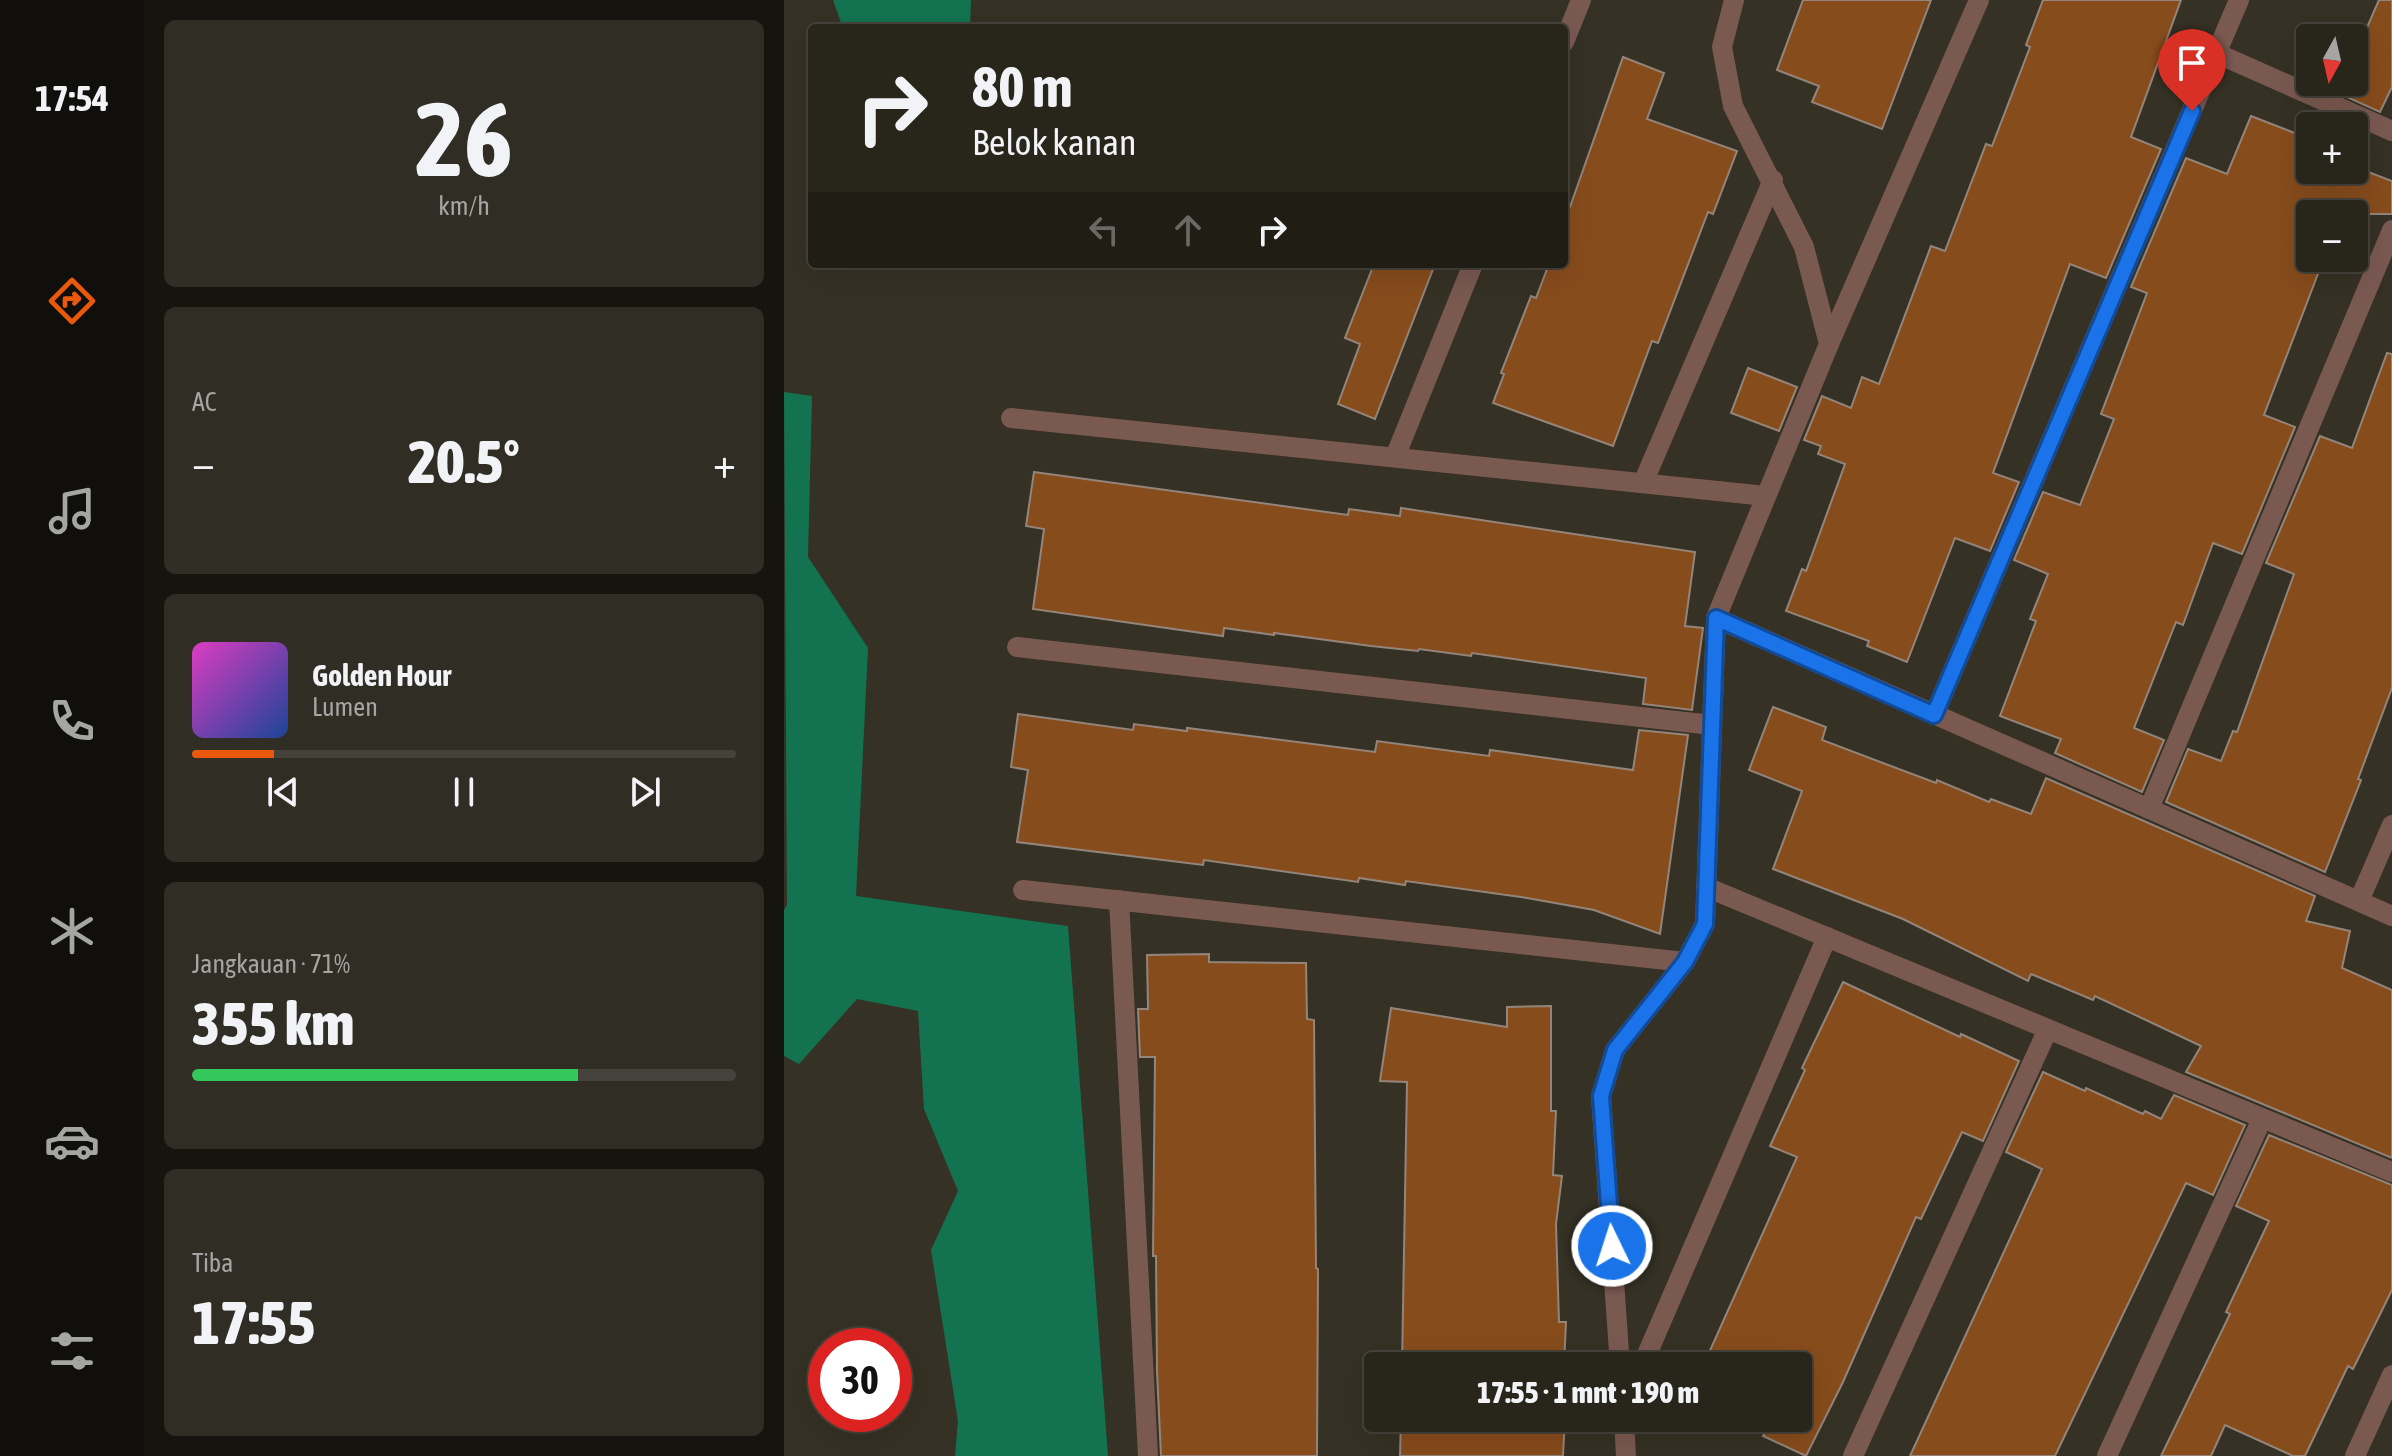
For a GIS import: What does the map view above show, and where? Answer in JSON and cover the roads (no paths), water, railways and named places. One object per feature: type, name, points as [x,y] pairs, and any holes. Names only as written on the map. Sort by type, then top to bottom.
[{"type":"street","points":[[1568,32],[1581,0]]},
{"type":"street","points":[[1619,1352],[1601,1096],[1615,1050],[1685,962],[1705,924],[1716,618],[1829,344],[1979,0]]},
{"type":"street","points":[[1934,715],[2239,0]]},
{"type":"street","points":[[1730,1],[1722,47],[1733,106],[1773,180],[1804,247],[1829,344]]},
{"type":"street","points":[[2216,53],[2392,131]]},
{"type":"street","points":[[1643,483],[1773,180]]},
{"type":"street","points":[[2149,809],[2392,230]]},
{"type":"street","points":[[1395,457],[1471,268]]},
{"type":"street","points":[[1011,418],[1766,496]]},
{"type":"street","points":[[1716,618],[2392,916]]},
{"type":"street","points":[[1017,647],[1712,725]]},
{"type":"street","points":[[2359,901],[2392,825]]},
{"type":"street","points":[[1706,887],[2392,1172]]},
{"type":"street","points":[[1023,890],[1685,962]]},
{"type":"street","points":[[1119,900],[1148,1456]]},
{"type":"street","points":[[1648,1352],[1827,937]]},
{"type":"street","points":[[1853,1456],[2048,1029]]},
{"type":"street","points":[[2107,1456],[2262,1119]]},
{"type":"street","points":[[2355,1456],[2392,1375]]},
{"type":"street","points":[[1625,1432],[1626,1456]]}]
